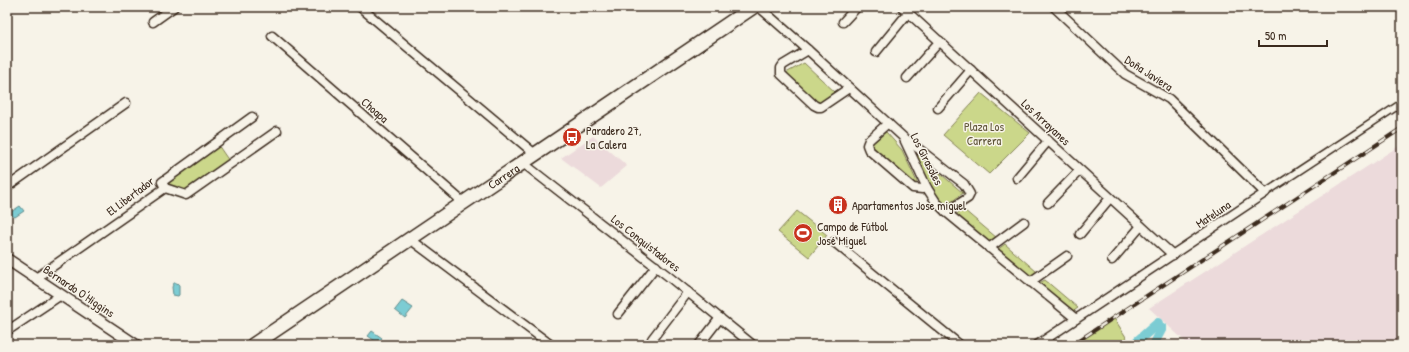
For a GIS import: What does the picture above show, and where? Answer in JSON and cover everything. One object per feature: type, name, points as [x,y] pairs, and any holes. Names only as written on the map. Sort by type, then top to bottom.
[{"type":"main road","name":"Carrera","points":[[253,345],[753,7]]},
{"type":"street","points":[[153,22],[174,7]]},
{"type":"street","name":"Los Girasoles","points":[[759,7],[903,137],[927,188],[936,202],[946,212],[1076,319]]},
{"type":"street","points":[[843,22],[857,7]]},
{"type":"street","name":"Doña Javiera","points":[[1054,7],[1125,74],[1169,99],[1265,193]]},
{"type":"street","points":[[366,9],[535,154]]},
{"type":"street","points":[[876,52],[905,10]]},
{"type":"street","name":"Los Arrayanes","points":[[905,10],[1173,255]]},
{"type":"street","name":"Choapa","points":[[272,36],[464,203]]},
{"type":"street","points":[[907,78],[940,41]]},
{"type":"street","points":[[808,50],[783,65],[781,74],[814,105],[821,107],[850,88]]},
{"type":"street","points":[[938,108],[971,70]]},
{"type":"street","points":[[7,187],[126,103]]},
{"type":"street","name":"Mateluna","points":[[1037,345],[1402,103]]},
{"type":"street","name":"El Libertador","points":[[36,278],[165,188],[162,182],[252,117]]},
{"type":"street","points":[[888,123],[870,140],[867,145],[869,150],[913,188],[922,190],[927,188]]},
{"type":"street","points":[[165,188],[186,195],[277,131]]},
{"type":"street","points":[[903,137],[964,184],[968,189],[970,194],[968,198],[946,212]]},
{"type":"street","points":[[1017,178],[1048,141]]},
{"type":"street","name":"Los Conquistadores","points":[[523,163],[656,266],[751,345]]},
{"type":"street","points":[[1048,203],[1080,170]]},
{"type":"street","points":[[1080,234],[1110,198]]},
{"type":"street","points":[[989,248],[1024,222]]},
{"type":"street","points":[[1112,260],[1141,226]]},
{"type":"street","points":[[410,239],[551,345]]},
{"type":"street","points":[[834,242],[960,345]]},
{"type":"street","points":[[1030,282],[1067,256]]},
{"type":"street","name":"Bernardo O'Higgins","points":[[7,259],[136,345]]},
{"type":"street","points":[[618,314],[656,266]]},
{"type":"street","points":[[652,339],[688,292]]},
{"type":"street","points":[[7,332],[61,295]]},
{"type":"street","points":[[699,345],[720,318]]},
{"type":"shaded area","points":[[593,136],[627,166],[601,188],[561,158]]},
{"type":"shaded area","points":[[1402,144],[1402,345],[1189,345],[1149,308]]},
{"type":"green space","points":[[804,63],[836,93],[819,105],[786,73]]},
{"type":"green space","name":"Plaza Los Carrera","points":[[981,93],[1030,133],[989,174],[943,135]]},
{"type":"green space","points":[[886,132],[902,150],[918,184],[915,187],[871,145]]},
{"type":"green space","points":[[218,145],[229,161],[186,192],[169,187],[165,182]]},
{"type":"green space","points":[[913,150],[963,193],[946,206],[929,186]]},
{"type":"green space","points":[[964,210],[997,238],[989,244],[954,215]]},
{"type":"green space","name":"Campo de Fútbol José Miguel","points":[[797,211],[827,235],[809,257],[778,232]]},
{"type":"green space","points":[[1005,244],[1037,272],[1028,277],[997,250]]},
{"type":"green space","points":[[1045,280],[1078,308],[1071,313],[1037,284]]},
{"type":"green space","points":[[1114,318],[1131,345],[1073,345]]},
{"type":"water","points":[[20,206],[24,211],[15,217],[11,215],[11,212]]},
{"type":"water","points":[[174,283],[179,285],[178,296],[173,295],[172,287]]},
{"type":"water","points":[[402,301],[413,308],[405,318],[395,310]]},
{"type":"water","points":[[372,331],[382,338],[378,343],[368,336]]},
{"type":"waterway","points":[[1133,345],[1158,323]]},
{"type":"waterway","points":[[1153,345],[1162,328]]},
{"type":"railway","points":[[1072,345],[1402,128]]},
{"type":"place","name":"Paradero 27, La Calera","points":[[572,137]]},
{"type":"place","name":"Apartamentos Jose miguel","points":[[838,205]]},
{"type":"place","name":"Campo de Fútbol José Miguel","points":[[803,233]]}]
